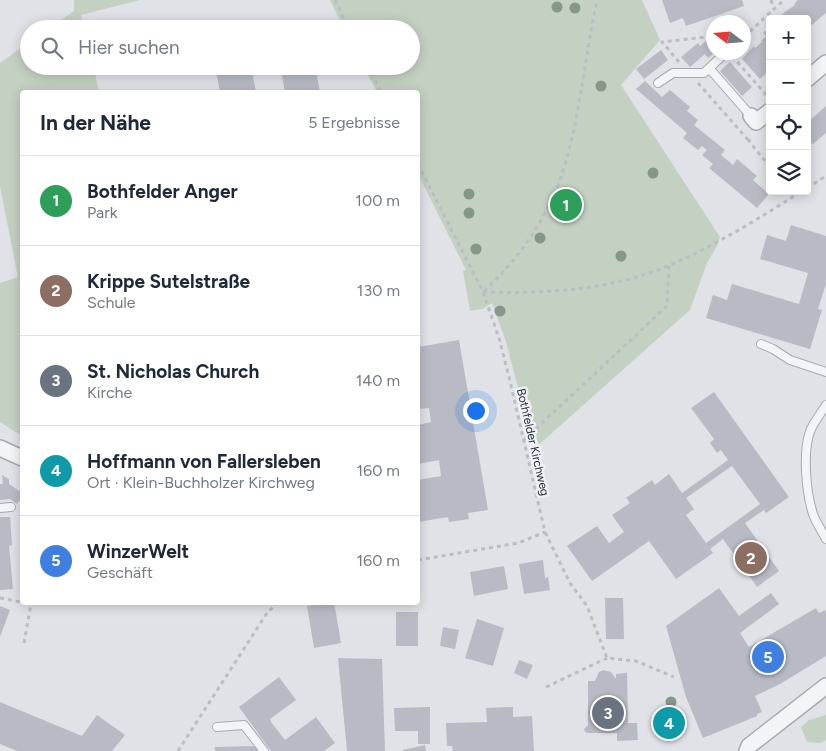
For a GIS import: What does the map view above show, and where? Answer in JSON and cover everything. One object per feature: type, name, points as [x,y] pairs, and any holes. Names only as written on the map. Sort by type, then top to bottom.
[{"type":"street","points":[[811,76],[826,63]]},
{"type":"street","points":[[753,119],[766,113]]},
{"type":"street","points":[[0,448],[20,457]]},
{"type":"street","points":[[747,751],[749,746],[826,686]]},
{"type":"lane","points":[[658,83],[673,73],[704,73],[718,60]]},
{"type":"lane","points":[[709,68],[753,119]]},
{"type":"lane","points":[[761,344],[802,365],[826,372]]},
{"type":"lane","points":[[826,405],[811,429],[806,471],[808,493],[814,516],[826,538]]},
{"type":"lane","points":[[0,508],[11,507]]},
{"type":"lane","points":[[217,727],[244,725],[264,751]]},
{"type":"path","points":[[335,0],[345,20]]},
{"type":"path","points":[[483,292],[500,277],[532,235],[546,211],[558,183],[567,157],[597,0]]},
{"type":"path","points":[[771,0],[774,9]]},
{"type":"path","points":[[751,30],[784,0]]},
{"type":"path","points":[[731,60],[766,94]]},
{"type":"path","points":[[373,75],[381,90]]},
{"type":"path","points":[[753,119],[749,141],[766,163]]},
{"type":"path","name":"Bothfelder Kirchweg","points":[[420,168],[483,292],[499,338],[546,532],[570,582],[587,606],[607,658]]},
{"type":"path","points":[[811,185],[826,176]]},
{"type":"path","points":[[483,292],[510,293],[568,289],[614,282],[669,266],[714,244],[796,195]]},
{"type":"path","points":[[524,440],[668,306],[669,266]]},
{"type":"path","points":[[420,560],[518,543],[546,532]]},
{"type":"path","points":[[0,598],[20,601]]},
{"type":"path","points":[[24,643],[31,605]]},
{"type":"path","points":[[178,751],[267,613],[275,605]]},
{"type":"path","points":[[546,687],[607,658],[636,661],[674,677]]},
{"type":"green space","points":[[74,0],[140,0],[81,15],[82,20],[61,20],[74,11]]},
{"type":"green space","points":[[330,0],[642,0],[660,40],[621,85],[720,237],[707,263],[690,310],[534,449],[506,342],[492,303],[482,309],[470,311],[463,271],[466,270],[420,178],[420,90],[376,90],[368,75],[420,75],[420,20],[340,20]]},
{"type":"green space","points":[[20,49],[20,75],[95,75],[99,90],[20,90],[20,435],[0,422],[0,283],[18,277],[0,187],[0,63]]},
{"type":"green space","points":[[826,715],[826,740],[821,743],[807,742],[801,727],[809,720]]},
{"type":"building","points":[[662,0],[742,0],[744,6],[718,15],[706,15],[706,19],[686,26],[683,18],[670,23]]},
{"type":"building","points":[[798,0],[826,0],[826,13],[811,26],[811,15],[782,15]]},
{"type":"building","points":[[766,36],[766,74],[760,79],[743,60],[751,60],[751,49],[754,46],[755,48]]},
{"type":"building","points":[[706,41],[706,55],[705,54],[690,67],[681,57],[698,43],[700,46]]},
{"type":"building","points":[[661,50],[668,60],[644,79],[636,69]]},
{"type":"building","points":[[730,62],[752,87],[742,96],[720,71]]},
{"type":"building","points":[[217,75],[253,75],[256,90],[220,90]]},
{"type":"building","points":[[282,75],[317,75],[320,90],[285,90]]},
{"type":"building","points":[[645,81],[662,97],[670,90],[690,107],[687,111],[698,120],[694,125],[725,150],[721,155],[733,165],[737,159],[757,176],[753,180],[766,191],[766,195],[768,195],[757,208],[709,168],[713,164],[702,155],[707,150],[702,146],[698,150],[683,138],[687,133],[636,89]]},
{"type":"building","points":[[826,106],[826,133],[813,144],[811,142],[811,119]]},
{"type":"building","points":[[791,225],[826,236],[826,284],[818,309],[822,310],[810,349],[706,318],[713,295],[727,300],[732,284],[799,304],[808,273],[760,259],[767,235],[786,241]]},
{"type":"building","points":[[459,340],[488,510],[468,513],[469,519],[449,522],[448,517],[420,522],[420,480],[441,476],[439,460],[420,464],[420,425],[431,422],[429,408],[420,409],[420,347]]},
{"type":"building","points":[[714,392],[789,497],[766,513],[764,510],[745,523],[779,571],[757,587],[723,539],[710,549],[713,553],[676,579],[649,541],[592,581],[567,546],[597,526],[609,543],[624,532],[612,515],[630,503],[626,498],[652,480],[655,485],[669,474],[682,493],[728,460],[721,450],[717,453],[710,443],[714,439],[691,408]],"holes":[[[732,466],[760,504],[706,543],[686,515],[694,509],[686,498]]]},
{"type":"building","points":[[2,475],[9,479],[9,484],[20,492],[20,499],[17,504],[10,499],[0,500],[0,484],[3,484]]},
{"type":"building","points":[[0,517],[10,517],[12,545],[9,546],[13,589],[0,590]]},
{"type":"building","points":[[543,560],[545,578],[548,577],[550,590],[524,594],[519,564]]},
{"type":"building","points":[[504,566],[508,589],[474,596],[470,572]]},
{"type":"building","points":[[719,588],[739,616],[771,593],[779,604],[740,633],[749,647],[816,608],[819,613],[825,610],[826,656],[780,684],[755,696],[762,712],[757,714],[757,716],[703,738],[686,697],[666,626]]},
{"type":"building","points":[[605,598],[623,598],[624,639],[606,639]]},
{"type":"building","points":[[335,605],[341,643],[314,648],[307,606]]},
{"type":"building","points":[[0,606],[10,610],[0,637]]},
{"type":"building","points":[[396,612],[418,612],[418,646],[396,646]]},
{"type":"building","points":[[477,619],[504,628],[493,666],[465,658]]},
{"type":"building","points":[[443,627],[459,630],[455,649],[440,646]]},
{"type":"building","points":[[338,658],[382,659],[385,751],[347,751]]},
{"type":"building","points":[[519,660],[533,665],[527,679],[514,673]]},
{"type":"building","points":[[603,670],[611,672],[616,679],[616,674],[627,673],[628,723],[637,723],[638,740],[617,741],[617,733],[585,732],[584,729],[588,725],[588,681],[595,681],[599,672]]},
{"type":"building","points":[[279,677],[296,700],[270,719],[271,722],[285,740],[316,717],[335,743],[324,751],[271,751],[239,707]]},
{"type":"building","points":[[0,702],[82,736],[97,715],[125,735],[112,751],[17,751],[0,744]]},
{"type":"building","points":[[430,707],[430,744],[418,744],[418,731],[395,731],[394,708]]},
{"type":"building","points":[[513,707],[513,717],[532,716],[534,751],[453,751],[452,746],[447,746],[446,723],[487,722],[486,708]]},
{"type":"building","points":[[425,745],[426,751],[403,751],[403,750]]},
{"type":"building","points":[[256,746],[260,751],[215,751],[215,747]]},
{"type":"place","name":"Bothfelder Anger","points":[[566,205]]},
{"type":"place","name":"Krippe Sutelstraße","points":[[751,558]]},
{"type":"place","name":"WinzerWelt","points":[[768,657]]},
{"type":"place","name":"St. Nicholas Church","points":[[608,713]]},
{"type":"place","name":"Hoffmann von Fallersleben","points":[[669,723]]}]
